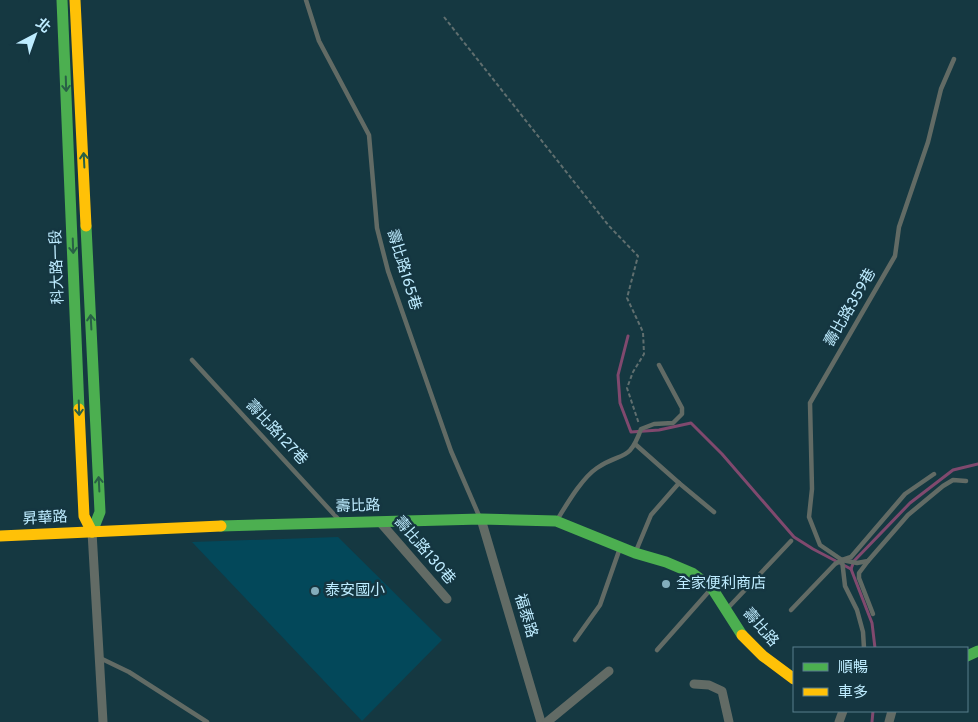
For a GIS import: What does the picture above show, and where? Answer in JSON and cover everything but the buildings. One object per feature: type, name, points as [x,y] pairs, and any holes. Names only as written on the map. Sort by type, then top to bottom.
[{"type":"street","name":"科大路一段","points":[[62,0],[84,516],[92,532]]},
{"type":"street","points":[[75,0],[100,512],[92,532],[103,722]]},
{"type":"street","name":"壽比路","points":[[92,532],[342,522],[481,519],[556,521],[635,553],[666,562],[692,573],[712,588],[742,635],[776,667],[793,678]]},
{"type":"street","name":"福泰路","points":[[481,519],[541,722]]},
{"type":"street","name":"壽比路130巷","points":[[380,522],[448,599]]},
{"type":"street","name":"昇華路","points":[[0,536],[92,532]]},
{"type":"street","points":[[547,722],[609,671]]},
{"type":"street","points":[[694,684],[709,685],[722,691],[729,722]]},
{"type":"lane","name":"壽比路165巷","points":[[306,0],[319,41],[369,136],[377,228],[388,271],[451,451],[481,519]]},
{"type":"lane","name":"壽比路359巷","points":[[868,561],[857,563],[842,560],[820,545],[809,517],[812,489],[810,403],[895,256],[899,227],[928,142],[941,89],[954,58]]},
{"type":"lane","name":"壽比路127巷","points":[[192,360],[342,522]]},
{"type":"lane","points":[[556,521],[573,494],[596,468],[629,452],[635,444],[641,428],[654,424],[673,423],[682,414],[682,408],[659,364]]},
{"type":"lane","points":[[635,444],[714,512]]},
{"type":"lane","points":[[791,610],[835,564],[851,557],[905,494],[934,474]]},
{"type":"lane","points":[[873,614],[859,578],[859,574],[868,561],[908,515],[943,486],[953,480],[966,481]]},
{"type":"lane","points":[[635,553],[651,515],[679,483]]},
{"type":"lane","points":[[726,610],[791,542]]},
{"type":"lane","points":[[574,640],[600,604],[620,547]]},
{"type":"lane","points":[[842,560],[845,586],[857,610],[863,632],[864,647]]},
{"type":"lane","points":[[657,650],[712,588]]},
{"type":"lane","points":[[100,658],[129,672],[207,722]]},
{"type":"path","points":[[444,18],[609,226],[638,256],[627,298],[643,332],[644,354],[633,372],[627,388],[641,428]]},
{"type":"shaded area","name":"泰安國小","points":[[338,537],[442,640],[362,721],[192,542]]},
{"type":"waterway","points":[[628,336],[618,375],[620,403],[631,432],[659,430],[691,423],[722,454],[794,537],[851,569]]},
{"type":"waterway","points":[[851,569],[854,561],[910,503],[953,470],[978,464]]},
{"type":"waterway","points":[[851,569],[872,623],[875,647]]},
{"type":"waterway","points":[[872,722],[873,712]]},
{"type":"traffic: fast","points":[[62,0],[79,409]]},
{"type":"traffic: fast","points":[[86,226],[100,512],[92,532]]},
{"type":"traffic: fast","points":[[221,526],[481,519],[556,521],[635,553],[666,562],[692,573],[712,588],[742,635]]},
{"type":"traffic: fast","points":[[968,656],[978,651]]},
{"type":"traffic: slow","points":[[75,0],[86,226]]},
{"type":"traffic: slow","points":[[79,409],[84,516],[92,532]]},
{"type":"traffic: slow","points":[[0,536],[221,526]]},
{"type":"traffic: slow","points":[[742,635],[763,656],[793,678]]},
{"type":"place","name":"全家便利商店","points":[[666,584]]},
{"type":"place","name":"泰安國小","points":[[315,591]]}]
